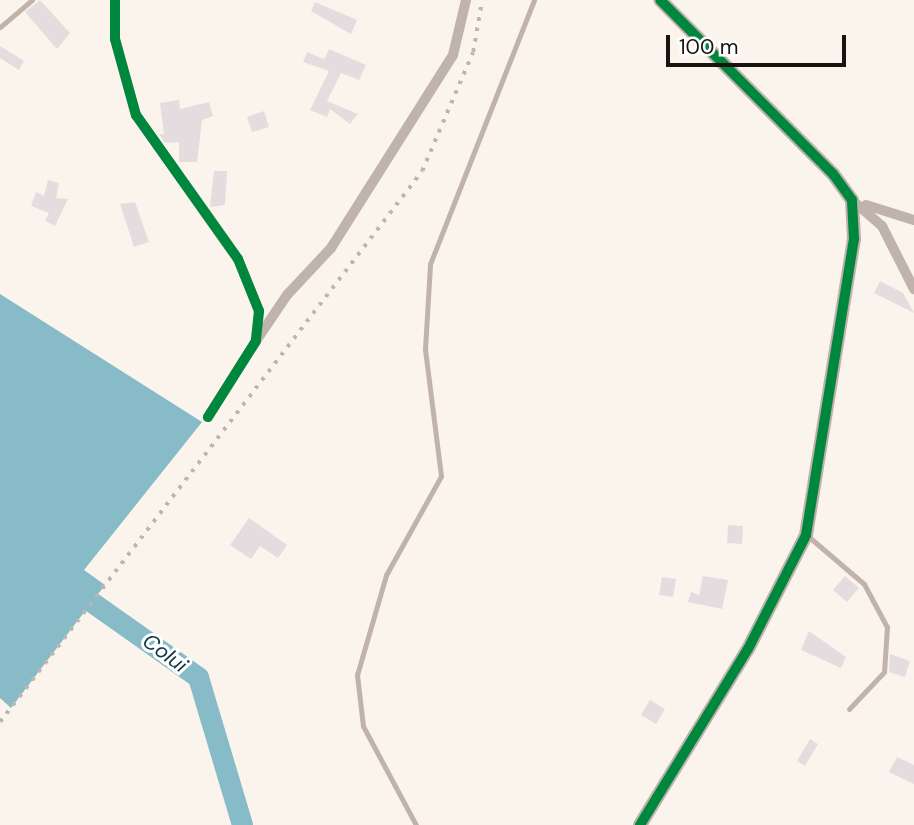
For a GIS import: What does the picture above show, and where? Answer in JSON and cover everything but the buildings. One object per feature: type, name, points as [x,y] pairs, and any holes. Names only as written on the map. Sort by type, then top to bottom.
[{"type":"street","points":[[115,0],[115,39],[136,115],[238,259],[258,311],[256,341]]},
{"type":"street","points":[[208,418],[286,295],[331,248],[453,55],[466,0]]},
{"type":"street","points":[[660,0],[814,154],[852,200],[882,226],[914,289]]},
{"type":"street","points":[[852,200],[914,220]]},
{"type":"street","points":[[639,825],[748,649],[806,535],[848,301],[852,200]]},
{"type":"lane","points":[[0,27],[32,0]]},
{"type":"lane","points":[[416,825],[363,726],[357,675],[386,575],[441,476],[425,349],[430,264],[534,0]]},
{"type":"lane","points":[[806,535],[864,584],[887,627],[884,672],[849,709]]},
{"type":"water","points":[[0,294],[202,422],[84,570],[105,585],[11,708],[0,698]]},
{"type":"waterway","name":"Colui","points":[[69,586],[198,677],[242,825]]},
{"type":"railway","points":[[0,722],[422,171],[473,52],[482,0]]},
{"type":"cycle path","points":[[115,0],[115,39],[136,115],[238,259],[259,311],[256,341],[208,417]]},
{"type":"cycle path","points":[[640,825],[748,649],[806,535],[854,239],[852,200],[833,174],[660,0]]}]
